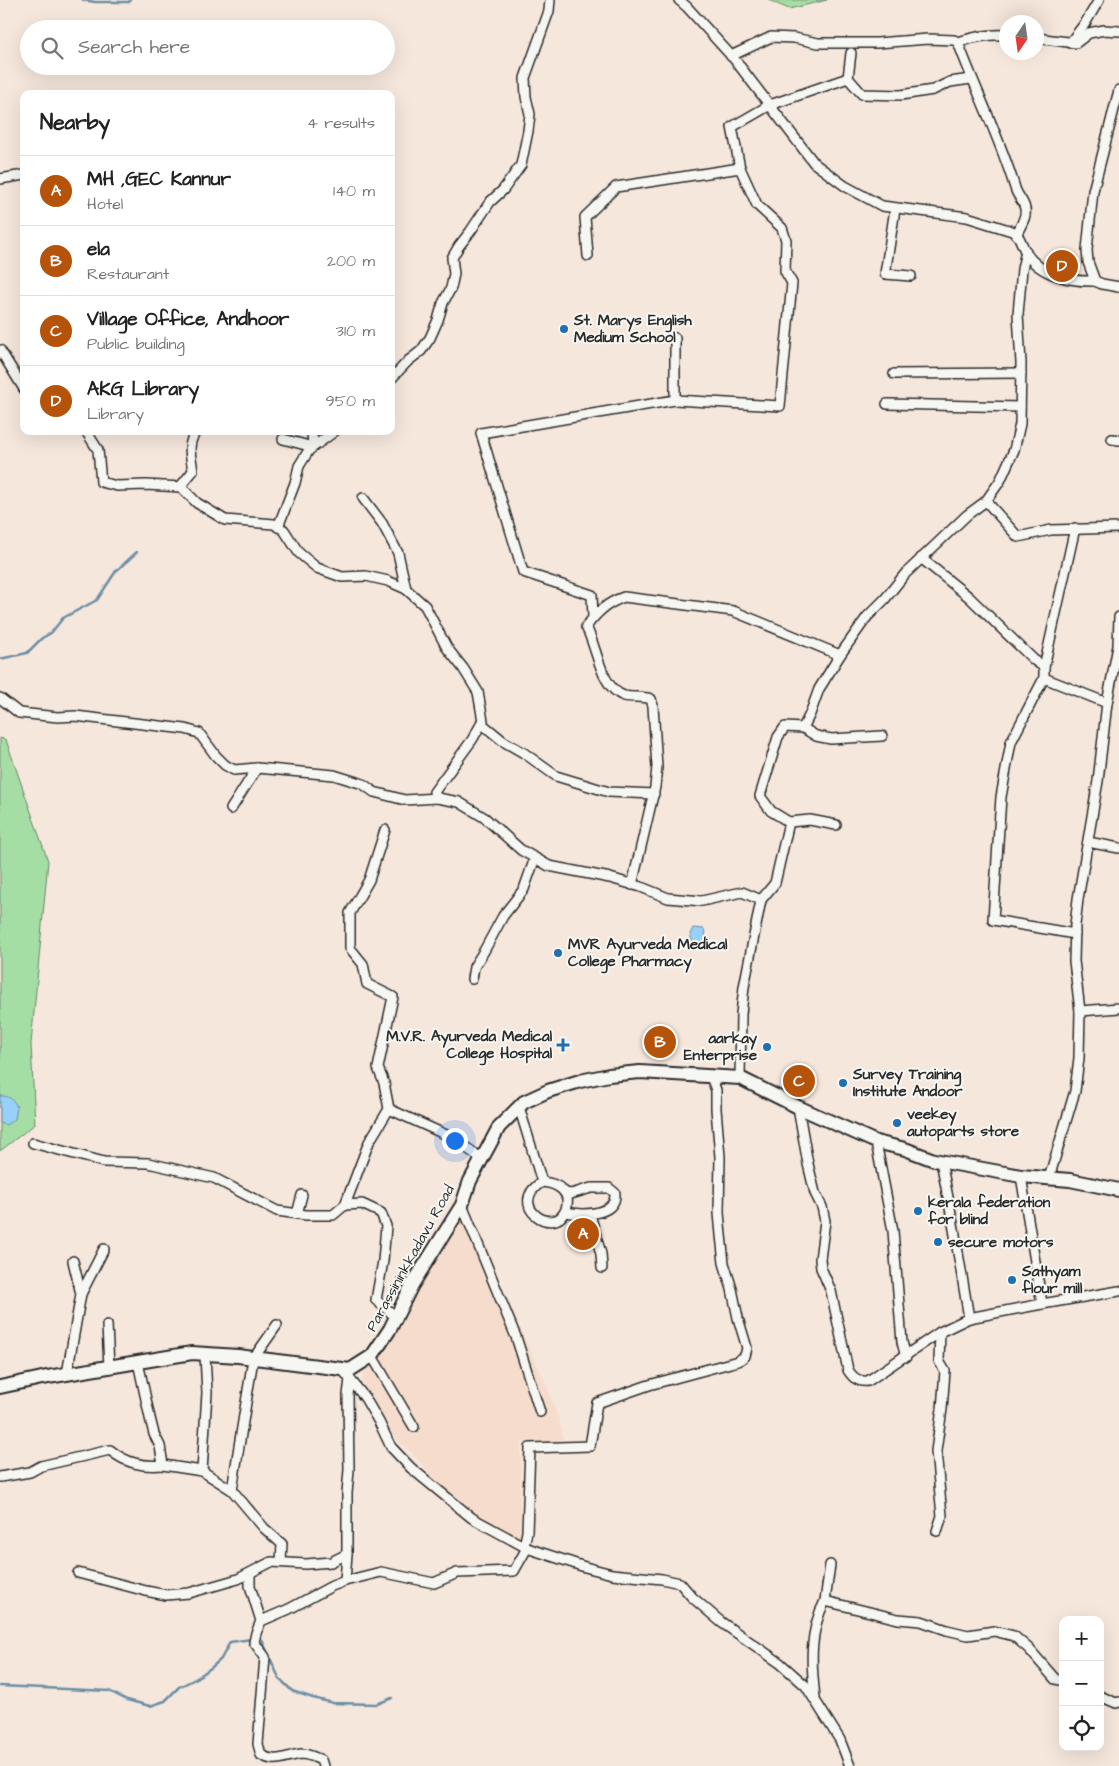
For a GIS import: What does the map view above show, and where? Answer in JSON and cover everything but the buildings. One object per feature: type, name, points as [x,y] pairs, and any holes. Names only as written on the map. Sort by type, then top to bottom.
[{"type":"main road","name":"Parassininkkadavu Road","points":[[0,1387],[192,1354],[238,1356],[346,1374],[372,1356],[396,1317],[412,1285],[462,1205],[470,1181],[499,1127],[524,1102],[548,1091],[580,1081],[609,1075],[640,1072],[740,1078],[798,1107],[876,1142],[905,1149],[940,1161],[1021,1176],[1070,1180],[1119,1190]]},
{"type":"street","points":[[395,375],[421,351],[430,338],[443,303],[451,288],[454,274],[452,258],[490,202],[503,190],[521,165],[530,114],[526,97],[525,78],[549,11],[550,0]]},
{"type":"street","points":[[679,0],[687,6],[731,56],[814,163],[845,186],[882,206],[967,217],[1017,234],[1026,252],[1036,264],[1049,273],[1080,282],[1096,281],[1119,287]]},
{"type":"street","points":[[1070,43],[1086,22],[1099,0]]},
{"type":"street","points":[[1044,39],[1076,43],[1090,33],[1119,31]]},
{"type":"street","points":[[731,56],[771,37],[794,38],[818,43],[928,39],[954,40],[958,42],[974,37],[999,34]]},
{"type":"street","points":[[958,42],[1012,176],[1015,190],[1025,206],[1026,214],[1017,234]]},
{"type":"street","points":[[851,53],[848,78],[862,94],[901,95],[933,90],[950,82],[972,79]]},
{"type":"street","points":[[593,617],[592,595],[522,572],[481,433],[675,400],[780,406],[792,283],[784,271],[786,240],[782,228],[757,205],[740,168],[732,127],[770,105],[848,78]]},
{"type":"street","points":[[1096,281],[1088,262],[1087,250],[1093,191],[1119,90]]},
{"type":"street","points":[[588,256],[584,217],[616,187],[740,168]]},
{"type":"street","points":[[0,179],[20,176]]},
{"type":"street","points":[[896,209],[885,274],[911,276]]},
{"type":"street","points":[[803,728],[810,714],[818,689],[867,617],[921,558],[967,515],[986,501],[1000,481],[1014,450],[1020,424],[1021,373],[1018,314],[1022,270],[1026,252]]},
{"type":"street","points":[[675,338],[675,400]]},
{"type":"street","points":[[0,350],[20,382]]},
{"type":"street","points":[[894,374],[1021,373]]},
{"type":"street","points":[[887,404],[1020,407]]},
{"type":"street","points":[[89,435],[98,450],[101,482],[117,486],[180,487],[197,503],[225,520],[274,524],[284,530],[299,552],[317,568],[342,577],[366,576],[388,581],[406,589],[425,606],[447,648],[463,668],[478,692],[482,721],[472,740],[434,792],[437,798]]},
{"type":"street","points":[[180,487],[193,471],[189,448],[194,435]]},
{"type":"street","points":[[312,435],[313,447]]},
{"type":"street","points":[[278,527],[295,483],[299,466],[308,450],[330,435]]},
{"type":"street","points":[[283,439],[313,447]]},
{"type":"street","points":[[363,498],[382,523],[398,553],[406,589]]},
{"type":"street","points":[[986,501],[1018,537],[1051,530],[1119,528]]},
{"type":"street","points":[[1075,528],[1044,667],[1044,678],[1011,742],[1001,798],[993,920],[1075,934]]},
{"type":"street","points":[[921,558],[969,597],[1034,660],[1044,667]]},
{"type":"street","points":[[632,884],[654,794],[656,767],[653,706],[651,699],[624,696],[612,689],[606,680],[593,641],[586,627],[600,609],[612,601],[624,597],[732,611],[840,655]]},
{"type":"street","points":[[1049,1178],[1075,1091],[1079,1058],[1080,1011],[1074,961],[1078,899],[1098,780],[1107,703],[1118,646],[1119,617]]},
{"type":"street","points":[[1044,678],[1107,703]]},
{"type":"street","points":[[0,698],[18,713],[49,717],[75,716],[185,729],[199,733],[225,766],[234,770],[257,768],[334,775],[363,784],[374,792],[405,800],[437,798],[459,802],[485,818],[521,850],[549,866],[610,878],[668,898],[702,901],[742,892],[761,900]]},
{"type":"street","points":[[481,723],[503,741],[524,752],[556,776],[609,792],[654,794]]},
{"type":"street","points":[[836,825],[810,820],[788,822],[771,811],[760,796],[778,737],[785,727],[803,728],[816,736],[831,738],[882,736]]},
{"type":"street","points":[[231,809],[257,768]]},
{"type":"street","points":[[740,1078],[741,1014],[744,987],[761,900],[775,883],[788,822]]},
{"type":"street","points":[[33,1143],[104,1162],[148,1163],[214,1178],[277,1211],[333,1215],[345,1205],[369,1142],[388,1109],[384,1083],[378,1068],[393,997],[366,984],[362,964],[350,948],[350,913],[369,880],[385,830]]},
{"type":"street","points":[[1088,842],[1119,848]]},
{"type":"street","points":[[472,980],[474,968],[503,916],[524,889],[535,858]]},
{"type":"street","points":[[1080,1011],[1119,1008]]},
{"type":"street","points":[[261,1621],[289,1609],[332,1586],[381,1572],[434,1583],[457,1573],[514,1571],[525,1547],[527,1532],[530,1448],[590,1446],[597,1403],[649,1385],[738,1361],[746,1356],[747,1348],[724,1263],[719,1213],[720,1157],[716,1090],[711,1077]]},
{"type":"street","points":[[519,1107],[542,1182]]},
{"type":"street","points":[[798,1107],[808,1164],[815,1193],[822,1207],[825,1221],[820,1259],[821,1268],[831,1290],[848,1370],[856,1379],[862,1382],[868,1381],[906,1357],[940,1332],[969,1318],[1119,1291]]},
{"type":"street","points":[[388,1109],[453,1138],[482,1159]]},
{"type":"street","points":[[876,1142],[893,1231],[902,1342],[906,1357]]},
{"type":"street","points":[[940,1161],[969,1318]]},
{"type":"street","points":[[1021,1176],[1042,1304]]},
{"type":"street","points":[[542,1182],[555,1184],[565,1193],[567,1199],[565,1212],[560,1217],[548,1221],[535,1216],[530,1210],[529,1204],[532,1192],[542,1182]]},
{"type":"street","points":[[565,1193],[571,1194],[601,1187],[609,1188],[614,1193],[615,1198],[612,1205],[603,1211],[585,1215],[565,1212]]},
{"type":"street","points":[[298,1214],[302,1195]]},
{"type":"street","points":[[345,1205],[362,1204],[381,1213],[386,1226],[383,1261],[376,1300],[396,1317]]},
{"type":"street","points":[[462,1205],[516,1337],[540,1412]]},
{"type":"street","points":[[590,1214],[597,1236],[602,1268]]},
{"type":"street","points":[[67,1374],[81,1294],[104,1249]]},
{"type":"street","points":[[73,1261],[81,1294]]},
{"type":"street","points":[[107,1325],[109,1367]]},
{"type":"street","points":[[232,1490],[253,1359],[276,1325]]},
{"type":"street","points":[[937,1531],[942,1516],[936,1452],[942,1409],[944,1370],[939,1361],[940,1332]]},
{"type":"street","points":[[202,1471],[207,1393],[205,1355]]},
{"type":"street","points":[[372,1356],[414,1427]]},
{"type":"street","points":[[138,1362],[154,1434],[160,1446],[163,1465]]},
{"type":"street","points":[[346,1374],[379,1422],[392,1447],[411,1468],[472,1518],[525,1547],[612,1574],[662,1579],[680,1583],[692,1597],[721,1622],[780,1663],[806,1686],[840,1740],[850,1766]]},
{"type":"street","points":[[345,1581],[349,1470],[346,1374]]},
{"type":"street","points":[[0,1477],[30,1472],[41,1466],[110,1450],[121,1459],[136,1465],[163,1465],[202,1471],[232,1490],[264,1528],[282,1544],[281,1562]]},
{"type":"street","points":[[78,1574],[166,1595],[189,1593],[238,1580],[271,1562],[306,1564],[331,1562],[347,1554]]},
{"type":"street","points":[[815,1700],[811,1649],[819,1613],[825,1601],[830,1565]]},
{"type":"street","points":[[250,1575],[250,1586],[261,1621],[255,1637],[265,1657],[258,1744],[260,1755],[269,1760],[291,1758],[300,1754],[310,1755],[321,1760],[323,1766]]},
{"type":"street","points":[[825,1601],[898,1619],[921,1620],[947,1630],[968,1635],[994,1631],[1014,1636],[1029,1649],[1055,1679],[1059,1680]]},
{"type":"street","points":[[1104,1698],[1116,1703],[1119,1702]]},
{"type":"shaded area","points":[[469,1211],[483,1236],[502,1290],[545,1381],[560,1423],[564,1442],[521,1443],[521,1538],[494,1528],[470,1511],[438,1483],[387,1428],[366,1394],[362,1380],[363,1373],[375,1361],[455,1220]]},
{"type":"green space","points":[[768,0],[827,0],[789,9]]},
{"type":"green space","points":[[0,738],[6,740],[48,861],[31,1044],[35,1124],[0,1151]]},
{"type":"water","points":[[693,928],[704,929],[707,941],[699,944],[692,941],[690,934]]},
{"type":"water","points":[[0,1096],[6,1096],[11,1099],[17,1108],[15,1119],[6,1125],[0,1123]]},
{"type":"waterway","points":[[83,0],[95,2],[129,2],[130,0]]},
{"type":"waterway","points":[[0,659],[27,653],[42,638],[51,633],[63,618],[97,600],[116,571],[137,552]]},
{"type":"waterway","points":[[0,1686],[109,1691],[127,1700],[150,1706],[165,1701],[179,1687],[197,1678],[212,1667],[221,1659],[230,1642],[252,1639]]},
{"type":"waterway","points":[[258,1640],[262,1640],[279,1678],[292,1691],[333,1703],[377,1704],[392,1698]]},
{"type":"place","name":"AKG Library","points":[[1062,266]]},
{"type":"place","name":"St. Marys English Medium School","points":[[564,329]]},
{"type":"place","name":"MVR Ayurveda Medical College Pharmacy","points":[[558,953]]},
{"type":"place","name":"ela","points":[[660,1042]]},
{"type":"place","name":"M.V.R. Ayurveda Medical College Hospital","points":[[563,1045]]},
{"type":"place","name":"aarkay Enterprise","points":[[767,1047]]},
{"type":"place","name":"Village Office, Andhoor","points":[[799,1081]]},
{"type":"place","name":"Survey Training Institute Andoor","points":[[843,1083]]},
{"type":"place","name":"veekey autoparts store","points":[[897,1123]]},
{"type":"place","name":"kerala federation for blind","points":[[918,1211]]},
{"type":"place","name":"MH ,GEC Kannur","points":[[583,1234]]},
{"type":"place","name":"secure motors","points":[[938,1242]]},
{"type":"place","name":"Sathyam flour mill","points":[[1012,1280]]}]
